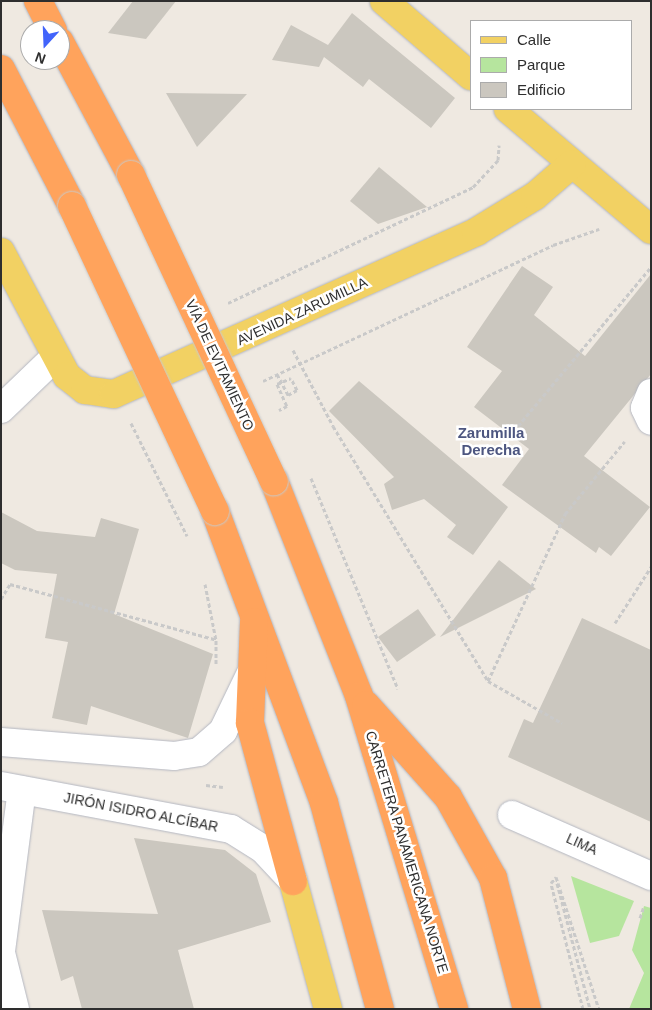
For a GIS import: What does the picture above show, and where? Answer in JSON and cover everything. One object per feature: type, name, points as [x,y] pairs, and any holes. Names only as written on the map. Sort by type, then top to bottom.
[{"type":"highway","points":[[38,1],[48,20]]},
{"type":"highway","name":"VÍA DE EVITAMIENTO","points":[[70,61],[131,176],[274,481],[359,696]]},
{"type":"highway","points":[[1,68],[72,206],[215,511],[255,608],[324,803],[380,1009]]},
{"type":"highway","points":[[255,608],[250,723],[293,881]]},
{"type":"highway","points":[[359,696],[448,796],[493,878],[527,1009]]},
{"type":"highway","name":"CARRETERA PANAMERICANA NORTE","points":[[359,696],[454,1009]]},
{"type":"main road","points":[[384,1],[470,75]]},
{"type":"main road","points":[[509,110],[651,230]]},
{"type":"main road","name":"AVENIDA ZARUMILLA","points":[[1,252],[55,357],[79,386],[114,394],[279,323],[476,232],[541,192],[572,164]]},
{"type":"main road","points":[[293,881],[328,1009]]},
{"type":"street","points":[[1,409],[55,357]]},
{"type":"street","points":[[1,742],[174,756],[199,752],[217,739],[233,716],[253,660]]},
{"type":"street","points":[[12,788],[1,952],[16,1009]]},
{"type":"street","name":"JIRÓN ISIDRO ALCÍBAR","points":[[12,788],[231,829],[263,849],[293,881]]},
{"type":"street","name":"LIMA","points":[[512,816],[651,876]]},
{"type":"path","points":[[223,305],[474,187],[498,160],[498,138]]},
{"type":"path","points":[[518,426],[651,267]]},
{"type":"path","points":[[279,323],[332,426],[488,681],[562,723]]},
{"type":"path","points":[[277,374],[288,395],[297,390],[291,378],[277,384],[287,406],[278,410]]},
{"type":"path","points":[[488,681],[565,514],[628,438],[649,407]]},
{"type":"path","points":[[130,422],[190,542]]},
{"type":"path","points":[[306,468],[401,696]]},
{"type":"path","points":[[615,623],[651,567]]},
{"type":"path","points":[[203,576],[216,640],[216,672]]},
{"type":"path","points":[[1,599],[10,584],[216,640],[253,660]]},
{"type":"path","points":[[583,1009],[551,883],[556,877],[599,1009]]},
{"type":"path","points":[[557,883],[590,1009]]},
{"type":"path","points":[[640,918],[644,906]]},
{"type":"green space","points":[[571,876],[634,901],[619,936],[590,943]]},
{"type":"green space","points":[[644,906],[651,908],[651,1009],[629,1009],[644,973],[632,950]]},
{"type":"building","points":[[133,1],[176,1],[146,39],[108,33]]},
{"type":"building","points":[[352,13],[455,98],[431,128],[369,79],[363,87],[324,57],[319,67],[272,60],[291,25],[328,45]]},
{"type":"building","points":[[166,93],[247,94],[197,147]]},
{"type":"building","points":[[379,167],[427,207],[378,224],[350,201]]},
{"type":"building","points":[[522,266],[553,287],[534,315],[585,356],[651,274],[651,374],[584,456],[650,507],[611,556],[599,547],[596,553],[502,485],[529,449],[474,407],[502,371],[467,347]]},
{"type":"building","points":[[359,381],[508,507],[473,555],[447,537],[456,525],[424,499],[392,510],[384,484],[394,477],[329,411]]},
{"type":"building","points":[[1,512],[37,531],[95,537],[101,518],[139,529],[114,614],[213,654],[188,738],[91,706],[87,725],[52,718],[68,642],[45,638],[57,574],[15,570],[1,563]]},
{"type":"building","points":[[499,560],[536,589],[440,637]]},
{"type":"building","points":[[418,609],[436,635],[397,662],[378,637]]},
{"type":"building","points":[[582,618],[651,650],[651,822],[508,757],[524,719],[533,723]]},
{"type":"building","points":[[134,838],[225,850],[256,874],[271,922],[178,950],[194,1009],[82,1009],[73,976],[61,981],[42,910],[158,914]]},
{"type":"district","name":"Zarumilla Derecha","points":[[491,440]]}]
